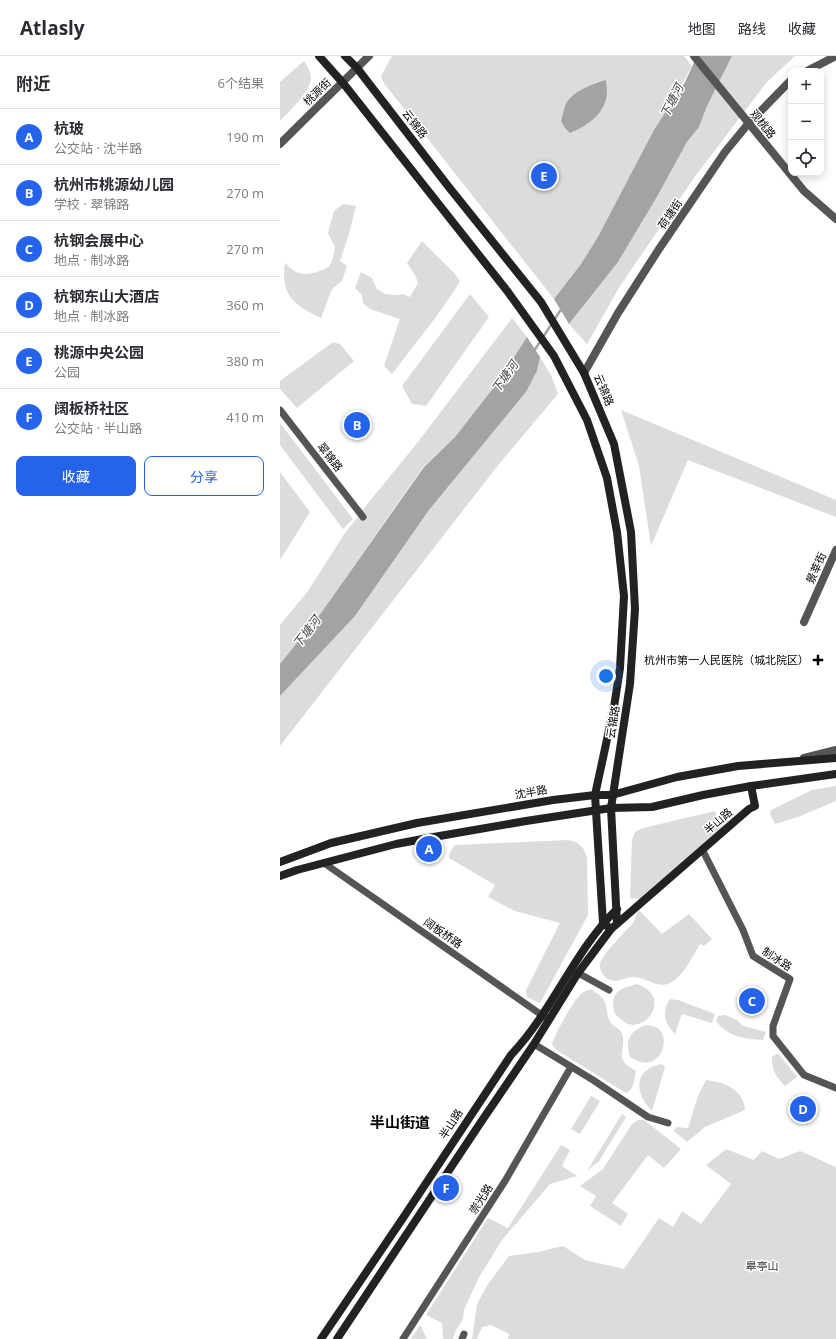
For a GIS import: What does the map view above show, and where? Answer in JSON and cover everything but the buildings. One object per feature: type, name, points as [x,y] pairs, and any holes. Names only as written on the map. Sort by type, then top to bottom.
[{"type":"main road","name":"云锦路","points":[[319,56],[343,82],[534,327],[554,356],[587,420],[607,478],[617,532],[624,596],[620,668],[595,795]]},
{"type":"main road","name":"云锦路","points":[[346,56],[541,302],[584,372],[614,444],[631,532],[635,609],[630,684],[611,808]]},
{"type":"main road","points":[[789,762],[836,758]]},
{"type":"main road","name":"沈半路","points":[[280,862],[331,843],[417,822],[553,800],[595,795],[612,795],[677,777],[738,766],[789,762]]},
{"type":"main road","points":[[280,876],[297,870],[396,844],[595,810],[652,807],[703,794],[836,774]]},
{"type":"main road","name":"半山路","points":[[337,1339],[480,1122],[534,1044],[578,973],[614,926],[749,809],[755,806],[751,786]]},
{"type":"main road","points":[[595,795],[602,923],[614,926],[617,909],[611,808]]},
{"type":"main road","name":"半山路","points":[[320,1339],[403,1218],[511,1055],[523,1043],[542,1016],[602,923],[617,909]]},
{"type":"street","name":"桃源街","points":[[280,144],[369,56]]},
{"type":"street","name":"观桃路","points":[[694,56],[804,191],[836,219]]},
{"type":"street","points":[[813,68],[836,56]]},
{"type":"street","name":"荷塘街","points":[[584,372],[618,313],[725,152],[748,124],[788,83]]},
{"type":"street","name":"翠锦路","points":[[280,410],[363,517]]},
{"type":"street","name":"景莘街","points":[[804,622],[836,550]]},
{"type":"street","points":[[789,762],[836,750]]},
{"type":"street","name":"制冰路","points":[[702,849],[744,930],[753,956],[790,979],[773,1026],[773,1036],[804,1075],[836,1088]]},
{"type":"street","name":"阔板桥路","points":[[324,863],[549,1021]]},
{"type":"street","points":[[578,973],[609,990]]},
{"type":"street","points":[[534,1044],[648,1117],[668,1123]]},
{"type":"street","name":"崇光路","points":[[403,1339],[505,1182],[571,1067]]},
{"type":"green space","points":[[392,56],[684,56],[692,66],[599,235],[581,264],[554,299],[383,82],[381,76]]},
{"type":"green space","points":[[732,56],[795,56],[766,83],[694,178],[620,286],[587,344],[569,324],[618,262],[658,195],[687,142],[699,127],[707,106]]},
{"type":"green space","points":[[304,61],[309,69],[311,78],[308,88],[299,101],[280,121],[280,82]]},
{"type":"green space","points":[[343,204],[356,206],[340,261],[347,266],[342,281],[332,289],[321,318],[304,309],[292,299],[285,284],[285,263],[296,272],[306,274],[317,272],[329,267],[333,258],[335,247],[328,233],[334,211]]},
{"type":"green space","points":[[422,241],[460,281],[436,317],[392,374],[384,366],[400,319],[370,309],[363,303],[362,295],[355,288],[361,272],[372,278],[377,289],[385,294],[403,294],[410,297],[418,283],[407,263]]},
{"type":"green space","points":[[470,294],[489,317],[426,406],[412,404],[402,386]]},
{"type":"green space","points":[[512,318],[527,337],[498,382],[455,437],[423,467],[321,613],[280,664],[280,625],[308,591],[343,536],[418,442]]},
{"type":"green space","points":[[333,342],[340,344],[354,361],[297,408],[280,389],[280,381]]},
{"type":"green space","points":[[540,357],[551,375],[558,394],[499,464],[280,746],[280,696],[355,616],[429,510],[526,392],[537,371]]},
{"type":"green space","points":[[621,410],[836,500],[836,517],[688,460],[651,546],[639,466]]},
{"type":"green space","points":[[280,423],[353,519],[343,529],[280,445]]},
{"type":"green space","points":[[280,472],[310,512],[280,560]]},
{"type":"green space","points":[[836,786],[836,801],[798,817],[775,824],[770,814],[771,810],[812,790]]},
{"type":"green space","points":[[715,811],[717,818],[722,820],[723,826],[641,899],[630,898],[632,840],[635,832],[643,828]]},
{"type":"green space","points":[[568,840],[576,842],[583,848],[587,857],[588,915],[540,1003],[527,997],[526,990],[560,923],[515,911],[488,897],[495,885],[449,858],[449,854],[455,845]]},
{"type":"green space","points":[[639,910],[662,934],[689,914],[712,939],[704,946],[700,944],[683,972],[671,983],[660,985],[635,977],[615,981],[606,978],[601,971],[600,964],[605,955],[633,923]]},
{"type":"green space","points":[[637,984],[647,989],[653,996],[653,1010],[649,1017],[643,1022],[628,1024],[615,1014],[613,1001],[614,997],[620,990]]},
{"type":"green space","points":[[591,989],[604,1000],[609,1021],[620,1030],[622,1034],[622,1059],[629,1067],[636,1071],[633,1086],[626,1093],[558,1051],[552,1045],[560,1025],[578,997],[585,991]]},
{"type":"green space","points":[[670,999],[678,1000],[715,1014],[712,1023],[682,1014],[675,1034],[665,1018],[667,1004]]},
{"type":"green space","points":[[725,1015],[737,1020],[743,1026],[766,1032],[763,1040],[743,1038],[726,1031],[716,1021],[718,1016]]},
{"type":"green space","points":[[646,1025],[655,1027],[661,1031],[664,1045],[657,1059],[650,1062],[641,1062],[630,1057],[628,1041],[636,1030]]},
{"type":"green space","points":[[778,1053],[797,1077],[785,1086],[777,1076],[772,1065],[772,1057]]},
{"type":"green space","points":[[662,1064],[665,1067],[652,1111],[642,1097],[639,1083],[641,1076],[646,1071]]},
{"type":"green space","points":[[706,1080],[720,1083],[732,1088],[741,1096],[745,1110],[705,1127],[687,1142],[674,1131],[676,1127],[688,1128],[698,1096]]},
{"type":"green space","points":[[591,1096],[600,1101],[580,1134],[571,1129]]},
{"type":"green space","points":[[622,1114],[626,1117],[599,1161],[587,1171]]},
{"type":"green space","points":[[638,1120],[644,1120],[681,1149],[664,1168],[648,1155],[612,1203],[628,1214],[621,1226],[590,1206],[596,1196],[580,1186],[603,1169],[632,1124]]},
{"type":"green space","points":[[561,1145],[570,1150],[562,1166],[577,1176],[550,1184],[502,1240],[478,1279],[464,1310],[463,1319],[456,1330],[453,1339],[443,1339],[442,1323],[426,1315],[488,1218],[508,1228]]},
{"type":"green space","name":"皋亭山","points":[[726,1149],[754,1160],[762,1151],[779,1159],[800,1151],[836,1167],[836,1339],[508,1339],[509,1334],[491,1325],[482,1327],[477,1339],[472,1339],[477,1304],[488,1284],[509,1256],[538,1252],[563,1246],[585,1260],[624,1269],[659,1218],[673,1227],[682,1211],[701,1224],[731,1184],[706,1165]]},
{"type":"green space","points":[[420,1325],[427,1339],[411,1339]]},
{"type":"water","points":[[697,56],[732,56],[707,106],[699,127],[687,142],[658,195],[618,262],[569,324],[554,299],[581,264],[599,235],[654,130],[685,82]]},
{"type":"water","points":[[606,80],[607,97],[601,111],[587,124],[570,133],[561,121],[567,102],[579,91]]},
{"type":"water","points":[[527,337],[540,357],[537,371],[526,392],[429,510],[355,616],[280,696],[280,664],[321,613],[424,467],[455,437],[498,382]]},
{"type":"waterway","name":"下塘河","points":[[534,351],[562,308]]},
{"type":"place","name":"桃源中央公园","points":[[544,176]]},
{"type":"place","name":"杭州市桃源幼儿园","points":[[357,425]]},
{"type":"place","name":"杭州市第一人民医院（城北院区）","points":[[818,660]]},
{"type":"place","name":"杭玻","points":[[429,849]]},
{"type":"place","name":"杭钢会展中心","points":[[752,1001]]},
{"type":"place","name":"杭钢东山大酒店","points":[[803,1109]]},
{"type":"place","name":"阔板桥社区","points":[[446,1188]]},
{"type":"district","name":"半山街道","points":[[400,1123]]}]
